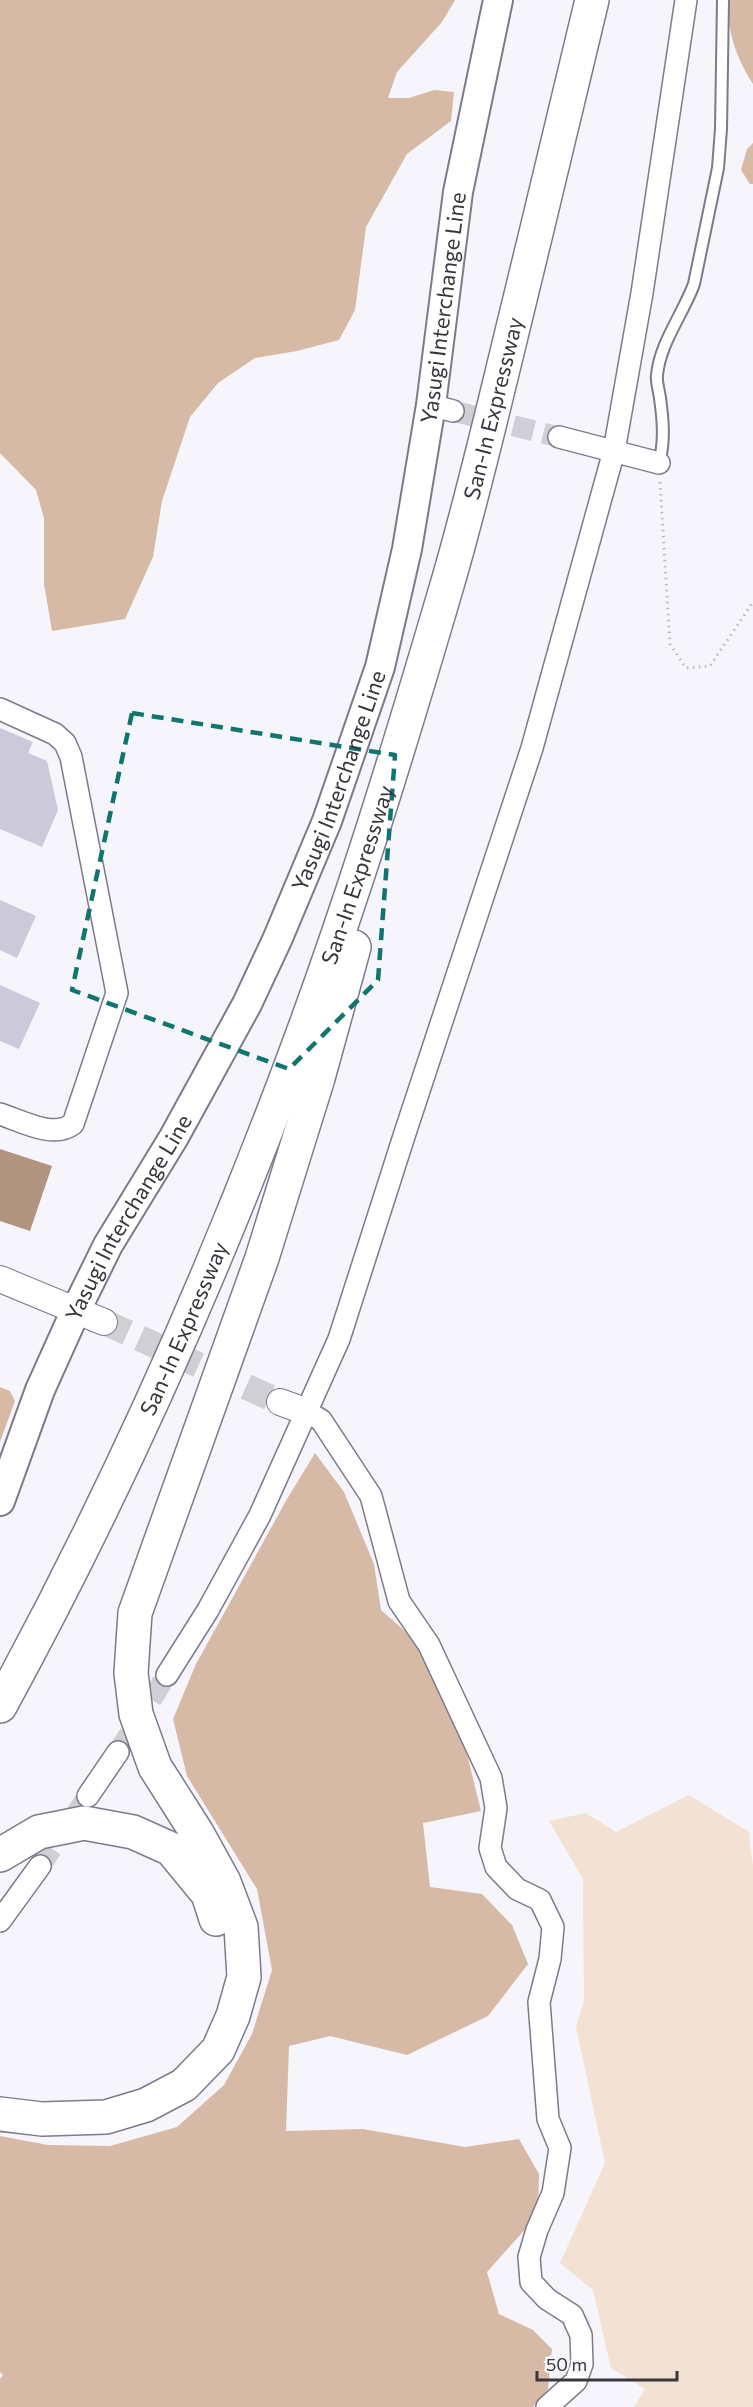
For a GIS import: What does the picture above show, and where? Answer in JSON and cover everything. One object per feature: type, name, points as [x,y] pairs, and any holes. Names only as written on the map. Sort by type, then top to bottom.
[{"type":"highway","name":"San-In Expressway","points":[[0,1706],[9,1680],[77,1560],[164,1375],[237,1203],[291,1066],[345,912],[446,588],[494,405],[592,0]]},
{"type":"highway","points":[[0,2114],[42,2119],[106,2118],[146,2105],[184,2085],[212,2057],[218,2050],[233,2016],[244,1977],[242,1927],[224,1882],[197,1833],[155,1767],[136,1714],[131,1673],[135,1613],[262,1258],[318,1078],[397,790],[446,588]]},
{"type":"highway","points":[[0,1855],[39,1832],[84,1823],[133,1832],[171,1849],[208,1894],[225,1946],[221,2002],[199,2045],[160,2080],[112,2099],[54,2103],[0,2094]]},
{"type":"main road","name":"Yasugi Interchange Line","points":[[0,1501],[40,1390],[108,1245],[174,1137],[247,1004],[277,940],[327,821],[380,667],[442,408],[458,192],[498,0]]},
{"type":"street","points":[[167,1675],[208,1610],[260,1515],[339,1339],[532,748],[614,451],[646,271],[686,0]]},
{"type":"street","points":[[560,437],[659,463]]},
{"type":"street","points":[[0,709],[55,734],[65,743],[71,757],[117,993],[74,1124],[66,1130],[52,1131],[0,1114]]},
{"type":"street","points":[[0,1279],[104,1322]]},
{"type":"street","points":[[280,1402],[321,1420],[371,1497],[399,1601],[429,1645],[491,1778],[496,1808],[490,1848],[496,1867],[517,1889],[540,1900],[553,1927],[550,1959],[539,2002],[548,2119],[560,2148],[553,2193],[537,2230],[529,2257],[531,2282],[548,2299],[572,2315],[581,2335],[582,2364],[576,2380],[547,2407]]},
{"type":"street","points":[[88,1796],[118,1752]]},
{"type":"street","points":[[0,1921],[40,1866]]},
{"type":"lane","points":[[659,463],[663,447],[663,420],[656,377],[668,340],[694,284],[718,168],[721,129],[723,0]]},
{"type":"path","points":[[659,463],[670,644],[686,668],[710,666],[753,602]]},
{"type":"highlighted area","points":[[132,713],[395,755],[378,980],[289,1069],[72,990]]},
{"type":"shaded area","points":[[0,0],[455,0],[442,22],[397,72],[388,98],[409,98],[434,90],[454,92],[451,121],[407,154],[366,227],[355,310],[339,340],[297,351],[255,358],[218,383],[190,417],[162,501],[153,557],[125,619],[52,631],[44,584],[44,518],[36,490],[0,453]]},
{"type":"shaded area","points":[[730,0],[753,0],[753,84],[734,44],[729,22]]},
{"type":"shaded area","points":[[753,143],[753,184],[750,184],[741,170],[747,149]]},
{"type":"shaded area","points":[[0,1149],[52,1166],[30,1231],[0,1221]]},
{"type":"shaded area","points":[[0,1387],[10,1391],[15,1401],[0,1442]]},
{"type":"shaded area","points":[[315,1453],[344,1492],[374,1564],[381,1610],[416,1641],[466,1750],[481,1811],[423,1823],[430,1887],[482,1894],[512,1925],[528,1964],[488,2016],[407,2055],[330,2036],[289,2046],[286,2131],[363,2129],[465,2147],[519,2139],[539,2174],[538,2215],[487,2272],[499,2314],[533,2330],[552,2349],[548,2389],[533,2407],[0,2407],[0,2379],[3,2375],[0,2372],[0,2136],[48,2145],[110,2146],[177,2127],[224,2085],[252,2034],[272,1970],[257,1889],[187,1776],[173,1719],[196,1664]]},
{"type":"shaded area","points":[[689,1795],[749,1832],[753,1866],[753,2407],[634,2407],[645,2389],[611,2368],[593,2290],[560,2263],[605,2163],[576,2027],[584,2001],[583,1879],[549,1821],[586,1813],[616,1832]]},
{"type":"building","points":[[0,728],[33,742],[28,753],[47,761],[58,810],[42,847],[0,829]]},
{"type":"building","points":[[0,900],[36,916],[17,958],[0,950]]},
{"type":"building","points":[[0,985],[40,1003],[19,1049],[0,1041]]},
{"type":"tunnel","points":[[453,411],[559,437]]},
{"type":"tunnel","points":[[104,1322],[280,1402]]},
{"type":"tunnel","points":[[118,1752],[167,1675]]},
{"type":"tunnel","points":[[40,1866],[88,1796]]}]
